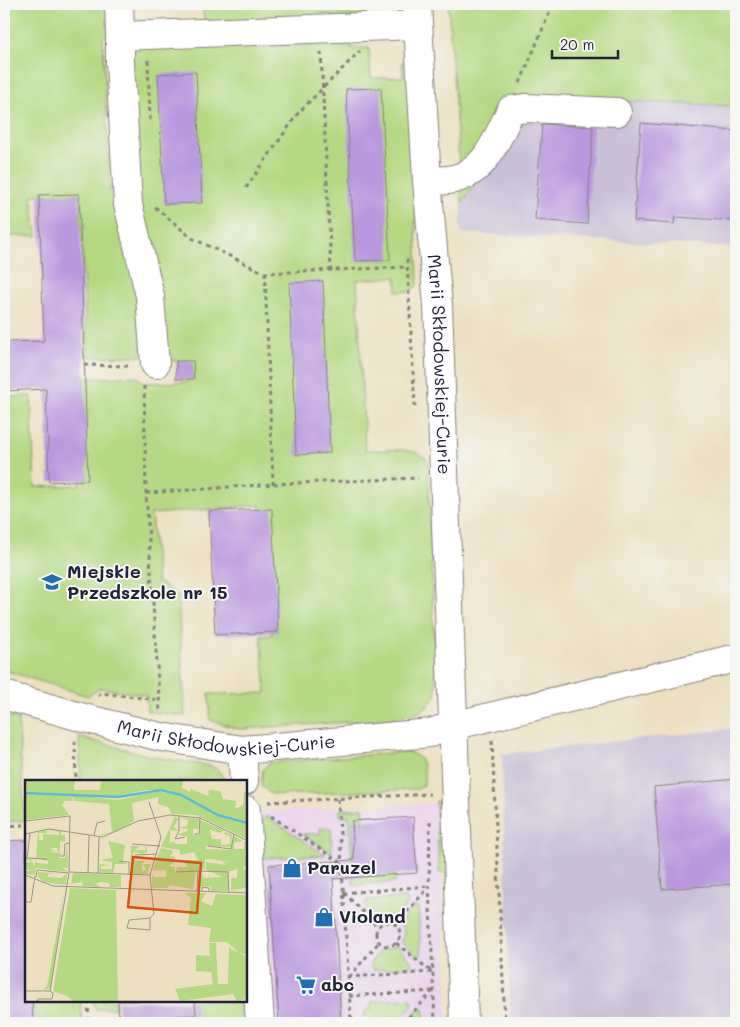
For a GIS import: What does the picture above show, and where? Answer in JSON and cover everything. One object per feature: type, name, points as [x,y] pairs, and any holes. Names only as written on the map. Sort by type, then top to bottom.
[{"type":"street","points":[[118,4],[128,204],[150,296],[148,365]]},
{"type":"street","points":[[120,36],[355,27],[418,14]]},
{"type":"street","name":"Marii Skłodowskiej-Curie","points":[[418,14],[427,181],[436,267],[464,1023]]},
{"type":"street","points":[[427,181],[452,179],[469,174],[487,158],[511,110],[527,108],[617,112]]},
{"type":"street","points":[[452,726],[736,658]]},
{"type":"street","name":"Marii Skłodowskiej-Curie","points":[[4,696],[161,737],[242,750],[430,733],[452,726]]},
{"type":"street","points":[[242,750],[244,780]]},
{"type":"street","points":[[259,809],[260,1023]]},
{"type":"path","points":[[511,110],[553,4]]},
{"type":"path","points":[[246,188],[298,112],[364,48],[355,27]]},
{"type":"path","points":[[320,29],[331,271]]},
{"type":"path","points":[[154,206],[192,238],[265,273],[436,267]]},
{"type":"path","points":[[407,257],[415,410]]},
{"type":"path","points":[[265,273],[273,484]]},
{"type":"path","points":[[84,365],[148,365],[144,384],[146,492],[161,737]]},
{"type":"path","points":[[417,469],[418,488]]},
{"type":"path","points":[[146,492],[418,478]]},
{"type":"path","points":[[96,698],[102,693],[159,700]]},
{"type":"path","points":[[491,718],[505,1023]]},
{"type":"path","points":[[75,733],[76,780]]},
{"type":"path","points":[[430,787],[430,803]]},
{"type":"path","points":[[259,809],[338,800],[430,794]]},
{"type":"path","points":[[338,800],[351,1023]]},
{"type":"path","points":[[259,809],[341,863]]},
{"type":"path","points":[[430,812],[429,886],[435,1023]]},
{"type":"path","points":[[4,826],[25,825]]},
{"type":"path","points":[[343,893],[429,886]]},
{"type":"path","points":[[396,924],[429,886]]},
{"type":"path","points":[[343,893],[378,927]]},
{"type":"path","points":[[384,922],[396,924],[400,935],[396,943],[385,946],[378,942],[375,934],[378,927],[384,922]]},
{"type":"path","points":[[348,977],[378,942]]},
{"type":"path","points":[[396,943],[432,972]]},
{"type":"path","points":[[348,977],[432,972]]},
{"type":"path","points":[[349,996],[433,991]]},
{"type":"path","points":[[386,1023],[391,1021],[402,1023],[433,991]]},
{"type":"path","points":[[88,1002],[89,1023]]},
{"type":"path","points":[[350,1016],[358,1023]]},
{"type":"shaded area","points":[[528,97],[736,106],[736,248],[460,233],[462,204]]},
{"type":"shaded area","points":[[736,728],[736,1023],[510,1023],[502,754]]},
{"type":"shaded area","points":[[438,803],[448,1023],[272,1023],[260,812]]},
{"type":"green space","points":[[4,4],[110,4],[111,31],[103,38],[110,191],[118,184],[145,305],[142,356],[87,357],[80,194],[32,195],[37,236],[4,236]]},
{"type":"green space","points":[[203,4],[407,4],[407,8],[401,15],[204,26]]},
{"type":"green space","points":[[448,4],[736,4],[736,106],[528,97],[462,204]]},
{"type":"green space","points":[[351,36],[351,48],[369,48],[371,78],[403,77],[402,62],[410,62],[418,283],[411,290],[404,292],[397,291],[396,277],[357,280],[365,450],[416,452],[428,460],[436,695],[427,707],[415,714],[381,720],[239,729],[210,720],[209,694],[266,693],[261,636],[272,635],[260,505],[151,514],[157,581],[178,595],[185,716],[147,711],[146,695],[100,688],[88,696],[4,670],[4,397],[31,396],[35,487],[80,485],[80,379],[136,376],[144,383],[188,382],[188,361],[167,361],[136,221],[131,44]]},
{"type":"green space","points":[[4,715],[18,719],[25,820],[4,822]]},
{"type":"green space","points":[[79,737],[154,757],[211,766],[218,770],[224,780],[81,780]]},
{"type":"green space","points":[[404,752],[416,756],[422,763],[424,785],[418,789],[280,795],[269,793],[261,785],[263,769],[269,763]]},
{"type":"green space","points":[[436,801],[446,801],[448,872],[439,873]]},
{"type":"green space","points":[[363,808],[364,820],[352,821],[355,877],[395,874],[395,882],[353,885],[349,816],[340,816],[340,810]]},
{"type":"green space","points":[[266,816],[325,855],[264,858],[262,822]]},
{"type":"green space","points":[[320,828],[331,828],[332,853],[302,834],[320,834]]},
{"type":"green space","points":[[406,898],[408,903],[394,920],[388,917],[379,920],[365,906],[367,900]]},
{"type":"green space","points":[[413,907],[418,908],[421,955],[417,957],[402,942],[404,932],[400,923]]},
{"type":"green space","points":[[397,946],[412,962],[410,967],[372,970],[370,964],[381,949],[388,950]]},
{"type":"green space","points":[[411,999],[413,1004],[401,1019],[392,1017],[380,1023],[364,1022],[364,1013],[371,1008],[372,1001]]},
{"type":"green space","points":[[34,1002],[81,1002],[82,1023],[23,1023],[35,1022]]},
{"type":"green space","points":[[92,1002],[115,1002],[116,1008],[96,1009]]},
{"type":"green space","points":[[190,1002],[242,1002],[243,1023],[117,1023],[191,1019]]},
{"type":"green space","points":[[419,1008],[424,1009],[425,1023],[406,1023]]},
{"type":"building","points":[[196,72],[202,203],[164,204],[158,74]]},
{"type":"building","points":[[381,88],[390,260],[355,261],[346,89]]},
{"type":"building","points":[[641,123],[736,131],[736,221],[675,217],[674,224],[634,221]]},
{"type":"building","points":[[542,124],[593,127],[587,224],[535,220]]},
{"type":"building","points":[[79,194],[88,480],[49,482],[46,389],[4,391],[4,342],[44,341],[39,195]]},
{"type":"building","points":[[323,281],[330,453],[296,455],[289,283]]},
{"type":"building","points":[[176,361],[193,361],[194,379],[176,379]]},
{"type":"building","points":[[272,509],[278,632],[215,635],[209,511]]},
{"type":"building","points":[[736,779],[736,884],[662,889],[654,787]]},
{"type":"building","points":[[413,817],[417,873],[333,879],[341,1023],[279,1023],[269,865],[354,860],[352,821]]},
{"type":"building","points":[[25,840],[25,1002],[32,1002],[33,1020],[4,1021],[4,841]]},
{"type":"building","points":[[118,1002],[195,1002],[196,1015],[119,1019]]},
{"type":"place","name":"Miejskie Przedszkole nr 15","points":[[52,582]]},
{"type":"place","name":"Paruzel","points":[[292,868]]},
{"type":"place","name":"Violand","points":[[324,917]]},
{"type":"place","name":"abc","points":[[306,985]]}]
